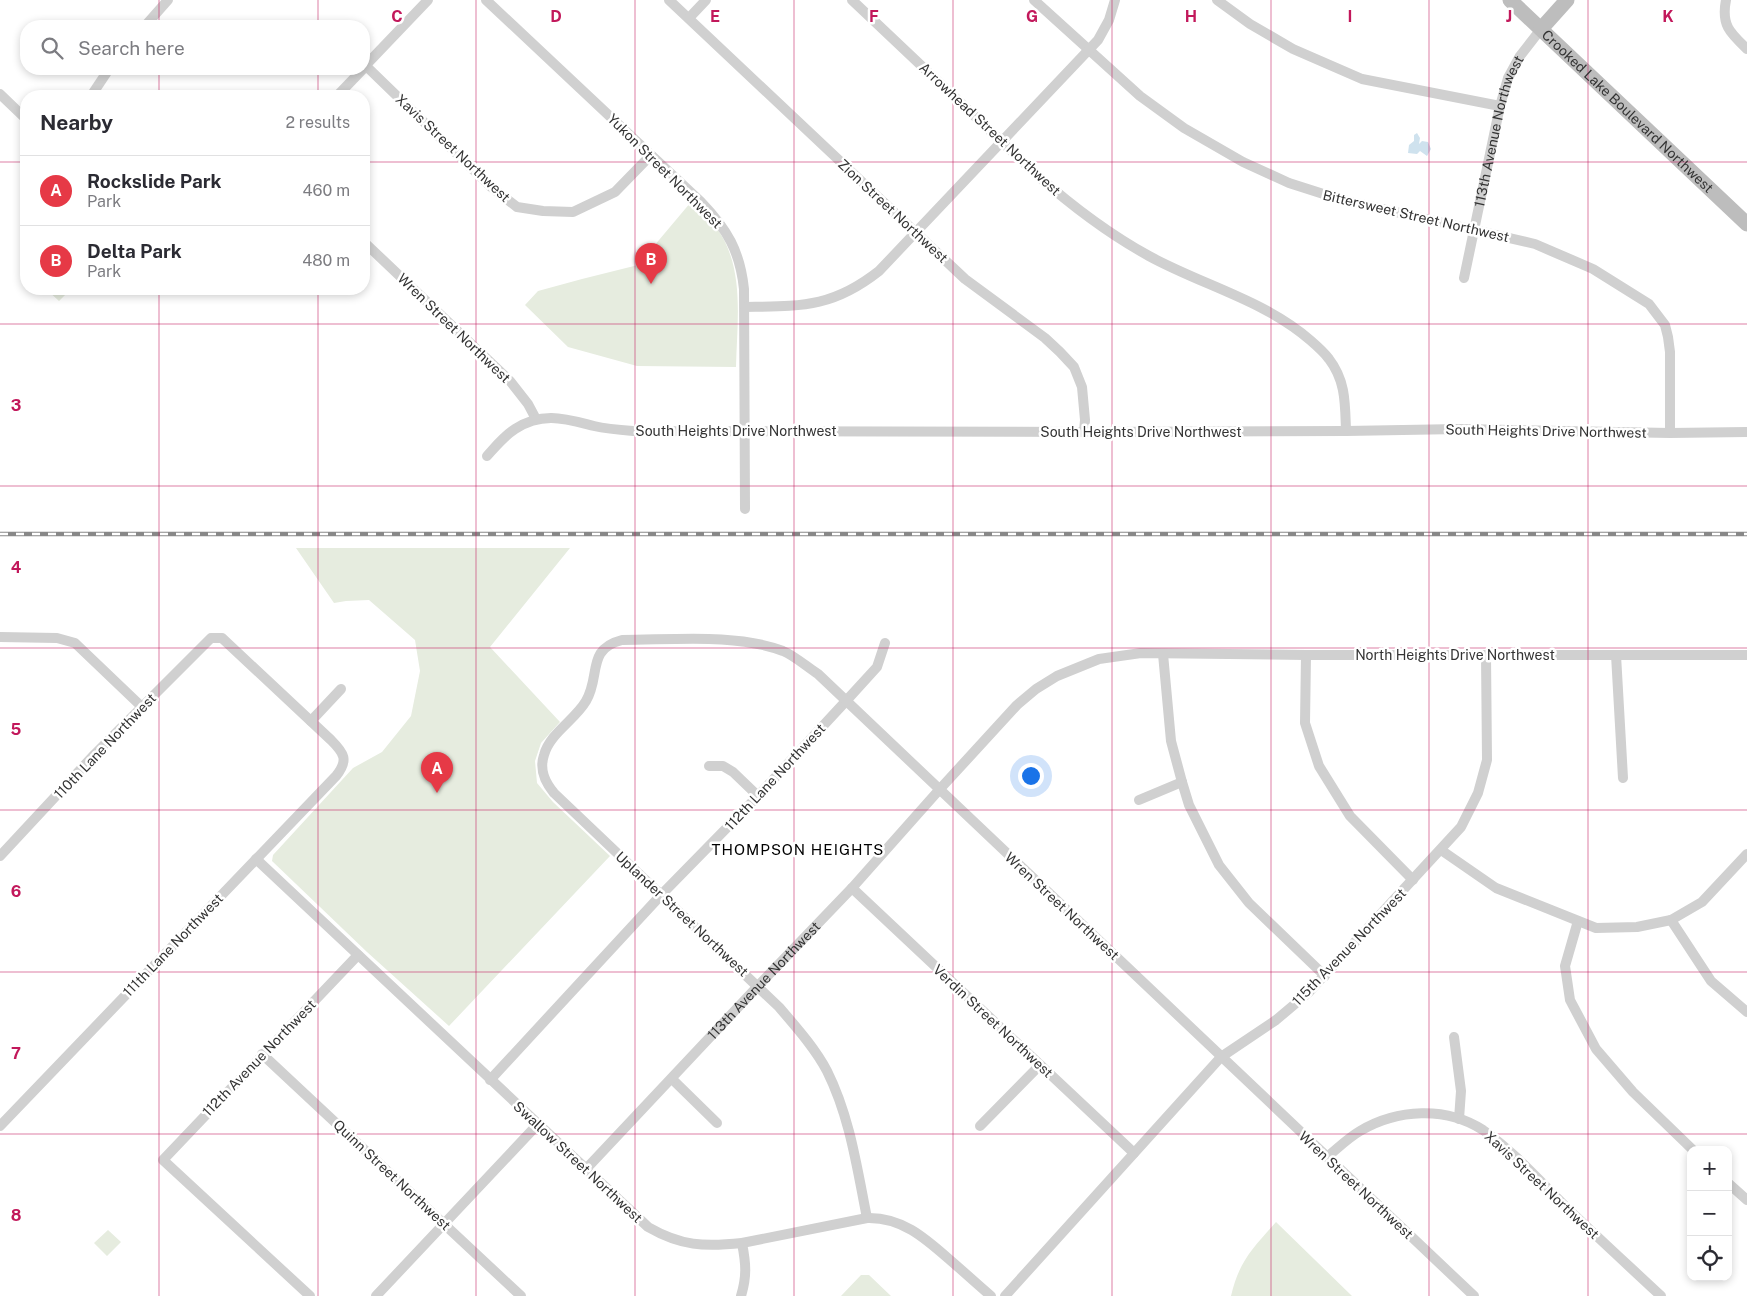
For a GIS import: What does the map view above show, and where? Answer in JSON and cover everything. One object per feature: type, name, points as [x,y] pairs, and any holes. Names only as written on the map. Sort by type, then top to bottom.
[{"type":"street","points":[[150,20],[168,0]]},
{"type":"street","points":[[370,61],[428,0]]},
{"type":"street","name":"Yukon Street Northwest","points":[[486,0],[701,202],[724,227],[740,261],[743,273],[745,307],[744,509]]},
{"type":"street","name":"Zion Street Northwest","points":[[669,0],[965,279],[1045,338],[1074,367],[1082,387],[1085,420],[1084,432]]},
{"type":"street","points":[[689,18],[706,0]]},
{"type":"street","name":"Arrowhead Street Northwest","points":[[852,0],[1059,194],[1111,233],[1149,256],[1269,311],[1289,323],[1307,338],[1328,357],[1341,379],[1346,409],[1346,431]]},
{"type":"street","name":"Bittersweet Street Northwest","points":[[1034,0],[1088,51],[1159,111],[1206,142],[1243,162],[1289,183],[1339,199],[1535,244],[1601,274],[1649,304],[1665,325],[1668,338],[1670,352],[1670,433]]},
{"type":"street","points":[[745,307],[808,305],[856,288],[879,271],[1088,51],[1104,32],[1110,20],[1115,0]]},
{"type":"street","points":[[1218,0],[1250,24],[1278,41],[1362,79],[1500,106]]},
{"type":"street","name":"Crooked Lake Boulevard Northwest","points":[[1510,0],[1747,224]]},
{"type":"street","name":"113th Avenue Northwest","points":[[1464,278],[1500,106],[1512,68],[1541,29],[1567,0]]},
{"type":"street","points":[[1726,1],[1725,17],[1727,26],[1733,36],[1747,49]]},
{"type":"street","name":"Xavis Street Northwest","points":[[370,73],[490,186],[517,207],[543,211],[573,212],[615,192],[651,155]]},
{"type":"street","points":[[95,90],[105,75]]},
{"type":"street","points":[[342,90],[356,75]]},
{"type":"street","points":[[0,94],[20,113]]},
{"type":"street","name":"Wren Street Northwest","points":[[370,248],[506,376],[524,398],[536,419]]},
{"type":"street","name":"South Heights Drive Northwest","points":[[536,419],[558,417],[605,428],[633,431],[1084,432],[1459,429],[1670,433],[1747,432]]},
{"type":"street","points":[[487,456],[516,428],[536,419]]},
{"type":"street","points":[[0,637],[57,638],[75,643],[142,707]]},
{"type":"street","name":"110th Lane Northwest","points":[[0,856],[94,755],[211,638],[222,638],[311,721]]},
{"type":"street","name":"Wren Street Northwest","points":[[600,653],[609,645],[622,640],[710,639],[757,644],[784,652],[818,674],[1474,1296]]},
{"type":"street","name":"112th Lane Northwest","points":[[490,1080],[662,894],[758,796],[846,701],[876,667],[885,643]]},
{"type":"street","name":"Uplander Street Northwest","points":[[600,653],[596,661],[593,686],[587,701],[546,748],[542,765],[546,783],[554,793],[780,1007],[804,1036],[826,1070],[839,1098],[847,1123],[867,1218]]},
{"type":"street","name":"North Heights Drive Northwest","points":[[939,790],[1017,705],[1036,689],[1056,676],[1100,659],[1141,653],[1747,655]]},
{"type":"street","points":[[1162,654],[1172,740],[1188,805],[1219,865],[1249,903],[1325,976]]},
{"type":"street","points":[[1306,655],[1305,723],[1319,766],[1350,816],[1413,880]]},
{"type":"street","name":"115th Avenue Northwest","points":[[1005,1296],[1221,1057],[1291,1008],[1325,976],[1461,827],[1478,793],[1487,760],[1486,655]]},
{"type":"street","points":[[1616,655],[1623,778]]},
{"type":"street","points":[[311,721],[341,689]]},
{"type":"street","name":"111th Lane Northwest","points":[[0,1126],[336,776],[344,762],[343,755],[339,748],[311,721]]},
{"type":"street","points":[[709,766],[723,766],[733,772],[758,796]]},
{"type":"street","points":[[1138,800],[1182,782]]},
{"type":"street","name":"113th Avenue Northwest","points":[[586,1169],[852,888],[939,790]]},
{"type":"street","points":[[1441,850],[1496,888],[1596,928],[1638,927],[1671,920],[1702,902],[1747,854]]},
{"type":"street","name":"Swallow Street Northwest","points":[[256,859],[648,1227],[667,1238],[698,1245],[724,1245],[742,1244],[867,1218],[884,1218],[911,1228],[928,1240],[991,1296]]},
{"type":"street","name":"Verdin Street Northwest","points":[[852,888],[1134,1153]]},
{"type":"street","points":[[1671,920],[1711,980],[1747,1012]]},
{"type":"street","points":[[1578,921],[1565,966],[1570,1000],[1596,1049],[1633,1092],[1689,1146]]},
{"type":"street","name":"112th Avenue Northwest","points":[[310,1296],[163,1160],[358,955]]},
{"type":"street","points":[[1454,1037],[1461,1091],[1459,1120]]},
{"type":"street","name":"Quinn Street Northwest","points":[[262,1054],[521,1296]]},
{"type":"street","points":[[980,1126],[1040,1065]]},
{"type":"street","points":[[672,1079],[717,1122]]},
{"type":"street","name":"Xavis Street Northwest","points":[[1327,1157],[1361,1130],[1401,1114],[1428,1113],[1459,1120],[1482,1130],[1513,1155],[1661,1296]]},
{"type":"street","points":[[376,1296],[538,1124]]},
{"type":"street","points":[[1732,1187],[1747,1200]]},
{"type":"street","points":[[741,1296],[746,1278],[746,1265],[742,1244]]},
{"type":"shaded area","points":[[691,202],[718,230],[727,245],[732,262],[738,296],[736,367],[637,366],[568,347],[525,305],[538,291],[638,265]]},
{"type":"shaded area","points":[[52,295],[65,295],[59,301]]},
{"type":"shaded area","points":[[296,548],[570,548],[490,647],[560,722],[541,743],[535,761],[537,783],[553,802],[610,856],[449,1026],[367,952],[272,861],[273,855],[353,768],[382,752],[411,716],[420,671],[415,640],[369,600],[334,603]]},
{"type":"shaded area","points":[[1276,1222],[1352,1296],[1231,1296],[1238,1273],[1243,1264]]},
{"type":"shaded area","points":[[108,1230],[121,1242],[107,1256],[94,1243]]},
{"type":"shaded area","points":[[861,1275],[869,1275],[891,1296],[841,1296]]},
{"type":"water","points":[[1417,133],[1420,138],[1419,144],[1422,141],[1428,142],[1431,149],[1427,156],[1420,151],[1417,154],[1408,153],[1409,145],[1414,141],[1414,135]]},
{"type":"railway","points":[[0,534],[1747,534]]},
{"type":"place","name":"Delta Park","points":[[651,284]]},
{"type":"place","name":"Rockslide Park","points":[[437,793]]},
{"type":"district","name":"THOMPSON HEIGHTS","points":[[798,849]]}]
